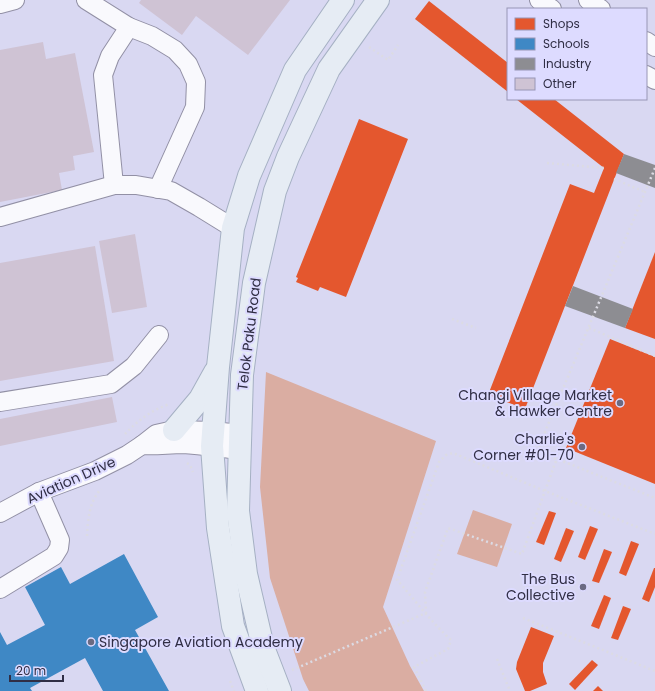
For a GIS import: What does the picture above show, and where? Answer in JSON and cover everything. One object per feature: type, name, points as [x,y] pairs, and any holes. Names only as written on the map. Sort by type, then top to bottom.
[{"type":"main road","name":"Telok Paku Road","points":[[257,691],[233,626],[218,528],[212,439],[233,228],[249,176],[295,70],[343,0]]},
{"type":"main road","name":"Telok Paku Road","points":[[280,691],[263,647],[246,574],[238,511],[242,375],[254,283],[275,191],[288,157],[329,69],[378,0]]},
{"type":"main road","points":[[174,430],[200,400],[218,367]]},
{"type":"street","points":[[0,4],[15,0]]},
{"type":"street","points":[[86,0],[129,27],[152,36],[175,50],[188,64],[196,82],[195,107],[158,189]]},
{"type":"street","points":[[540,0],[551,8]]},
{"type":"street","points":[[588,0],[600,8]]},
{"type":"street","points":[[114,184],[103,75],[110,56],[129,27]]},
{"type":"street","points":[[0,217],[114,184],[136,185],[171,191],[233,228]]},
{"type":"street","points":[[0,402],[111,384],[134,366],[159,335]]},
{"type":"street","name":"Aviation Drive","points":[[0,513],[38,492],[95,471],[127,455],[156,434],[174,430],[212,439],[239,442]]},
{"type":"street","name":"Aviation Drive","points":[[142,445],[157,446],[181,444],[212,439]]},
{"type":"street","points":[[0,589],[54,556],[59,548],[60,540],[38,492]]},
{"type":"path","points":[[388,60],[398,45]]},
{"type":"path","points":[[547,163],[604,168]]},
{"type":"path","points":[[655,168],[537,451],[655,498]]},
{"type":"path","points":[[614,179],[645,192]]},
{"type":"path","points":[[452,319],[476,328]]},
{"type":"path","points":[[589,328],[655,356]]},
{"type":"path","points":[[426,691],[414,667],[448,649],[451,640],[437,627],[397,580],[439,462],[446,455],[453,453],[655,534]]},
{"type":"path","points":[[426,613],[425,592],[448,528],[522,554],[557,458]]},
{"type":"path","points":[[185,461],[190,466],[195,476]]},
{"type":"path","points":[[87,536],[89,510],[95,495],[112,476],[106,465]]},
{"type":"path","points":[[293,669],[426,613]]},
{"type":"path","points":[[523,618],[655,671]]},
{"type":"path","points":[[496,659],[510,691]]},
{"type":"path","points":[[229,674],[234,691]]},
{"type":"shaded area","points":[[266,372],[436,441],[383,607],[410,666],[424,691],[309,691],[303,679],[270,578],[260,487]]},
{"type":"shaded area","points":[[473,510],[512,524],[497,567],[457,554]]},
{"type":"building: Shops","points":[[429,1],[507,62],[507,91],[415,19]]},
{"type":"building: Shops","points":[[517,100],[555,100],[624,154],[525,409],[488,395],[570,184],[594,193],[604,168]]},
{"type":"building: Shops","points":[[359,119],[408,139],[346,297],[320,287],[318,291],[296,282],[298,278],[296,277]]},
{"type":"building: Shops","points":[[655,252],[655,339],[625,328]]},
{"type":"building: Shops","name":"Changi Village Market & Hawker Centre","points":[[610,339],[655,357],[655,484],[566,448]]},
{"type":"building: Shops","points":[[549,511],[556,513],[544,545],[536,542]]},
{"type":"building: Shops","points":[[590,526],[598,529],[585,560],[578,557]]},
{"type":"building: Shops","points":[[566,528],[574,531],[561,562],[554,559]]},
{"type":"building: Shops","points":[[631,541],[639,544],[626,576],[619,573]]},
{"type":"building: Shops","points":[[604,549],[612,552],[599,583],[592,581]]},
{"type":"building: Shops","points":[[654,568],[655,587],[649,602],[642,599]]},
{"type":"building: Shops","points":[[604,595],[611,598],[599,629],[591,626]]},
{"type":"building: Shops","points":[[623,606],[631,609],[618,640],[611,638]]},
{"type":"building: Shops","points":[[531,627],[554,636],[543,663],[543,672],[547,684],[530,691],[525,691],[516,669],[517,662]]},
{"type":"building: Shops","points":[[592,660],[598,665],[575,690],[569,684]]},
{"type":"building: Shops","points":[[598,686],[603,691],[593,691]]},
{"type":"building: Schools","name":"Singapore Aviation Academy","points":[[124,554],[158,617],[135,630],[169,691],[103,691],[85,658],[30,688],[32,691],[0,691],[0,632],[7,645],[45,625],[25,587],[61,567],[70,584]]},
{"type":"building: Industry","points":[[624,154],[655,165],[655,188],[616,173]]},
{"type":"building: Industry","points":[[573,286],[633,309],[625,328],[565,306]]},
{"type":"building: Other","points":[[141,0],[290,0],[248,55],[196,16],[182,35],[139,3]]},
{"type":"building: Other","points":[[43,42],[46,59],[75,53],[94,152],[73,156],[75,170],[59,173],[62,190],[0,202],[0,50]]},
{"type":"building: Other","points":[[135,234],[147,307],[112,313],[99,241]]},
{"type":"building: Other","points":[[95,246],[114,361],[0,381],[0,263]]},
{"type":"building: Other","points":[[112,397],[117,422],[0,446],[0,419]]},
{"type":"place","name":"Changi Village Market & Hawker Centre","points":[[620,403]]},
{"type":"place","name":"Charlie's Corner #01-70","points":[[582,447]]},
{"type":"place","name":"The Bus Collective","points":[[583,587]]},
{"type":"place","name":"Singapore Aviation Academy","points":[[91,642]]}]
